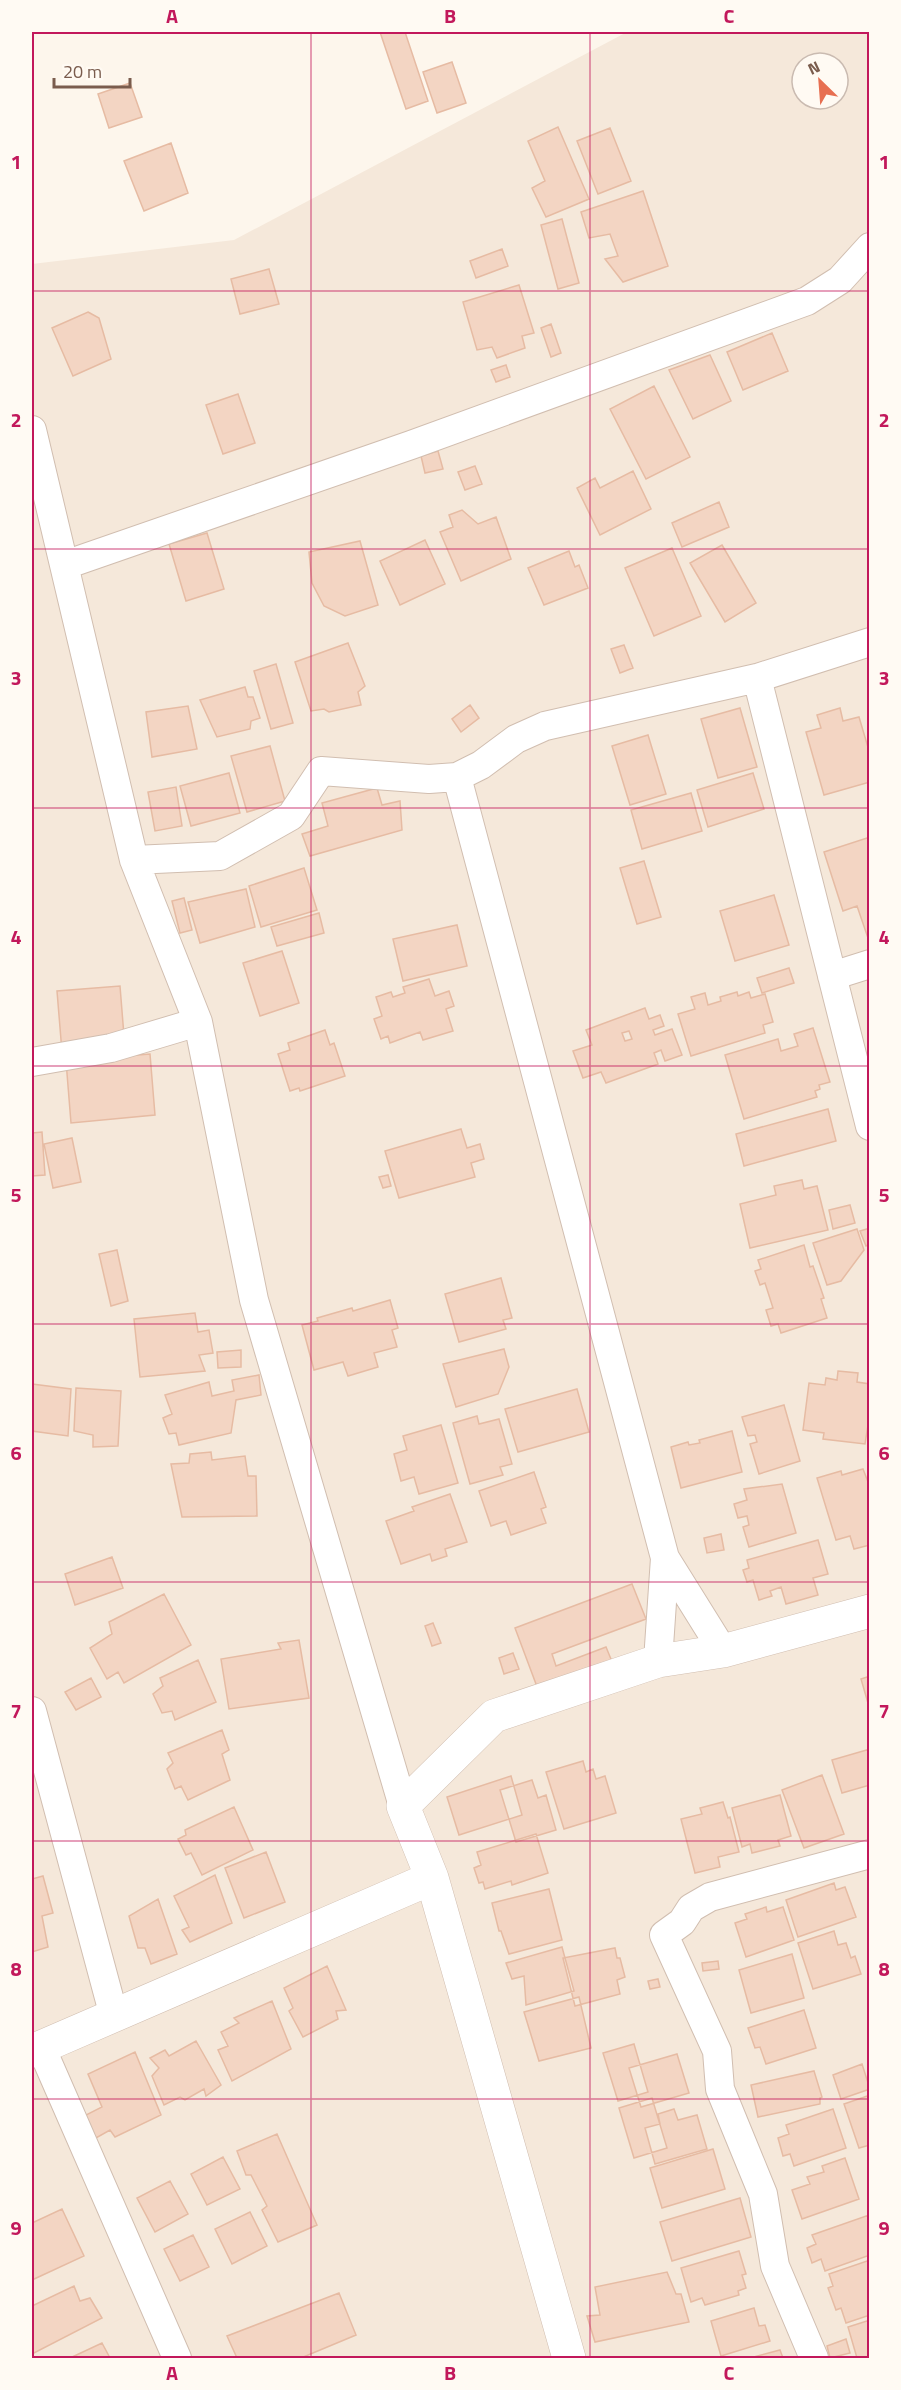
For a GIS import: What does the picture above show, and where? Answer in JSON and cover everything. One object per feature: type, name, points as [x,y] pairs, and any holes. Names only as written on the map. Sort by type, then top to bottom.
[{"type":"street","points":[[65,565],[411,445],[807,301],[840,280],[870,247]]},
{"type":"street","points":[[32,430],[134,860],[198,1022],[254,1300],[403,1806],[432,1878],[569,2358]]},
{"type":"street","points":[[134,860],[220,856],[291,816],[321,771],[429,779],[457,777],[481,765],[516,739],[545,726],[757,678],[870,642]]},
{"type":"street","points":[[757,678],[870,1126]]},
{"type":"street","points":[[457,777],[665,1558],[723,1651]]},
{"type":"street","points":[[832,976],[870,964]]},
{"type":"street","points":[[32,1062],[111,1048],[198,1022]]},
{"type":"street","points":[[658,1661],[665,1558]]},
{"type":"street","points":[[403,1806],[494,1716],[658,1661],[723,1651],[870,1611]]},
{"type":"street","points":[[32,1711],[114,2016]]},
{"type":"street","points":[[814,2358],[775,2266],[763,2194],[720,2089],[717,2051],[664,1935],[682,1922],[691,1908],[710,1898],[870,1854]]},
{"type":"street","points":[[177,2358],[36,2049],[432,1878]]},
{"type":"shaded area","points":[[627,32],[869,32],[869,2358],[32,2358],[32,264],[234,240]]},
{"type":"building","points":[[380,32],[405,32],[428,101],[406,109]]},
{"type":"building","points":[[452,62],[466,103],[437,113],[423,72]]},
{"type":"building","points":[[130,83],[142,117],[109,128],[98,94]]},
{"type":"building","points":[[558,127],[589,199],[546,217],[532,188],[545,181],[528,141]]},
{"type":"building","points":[[610,128],[631,181],[598,194],[577,141]]},
{"type":"building","points":[[171,143],[188,193],[144,211],[124,161]]},
{"type":"building","points":[[643,191],[668,266],[623,282],[605,259],[618,256],[610,234],[589,238],[581,212]]},
{"type":"building","points":[[562,219],[579,283],[558,289],[541,225]]},
{"type":"building","points":[[502,249],[508,266],[476,278],[470,261]]},
{"type":"building","points":[[269,269],[279,304],[240,314],[231,279]]},
{"type":"building","points":[[519,285],[534,333],[522,336],[525,348],[497,358],[492,347],[477,350],[463,302]]},
{"type":"building","points":[[88,312],[99,318],[111,359],[73,376],[52,328]]},
{"type":"building","points":[[551,324],[561,353],[551,357],[541,328]]},
{"type":"building","points":[[772,333],[788,371],[743,390],[727,352]]},
{"type":"building","points":[[710,355],[731,401],[693,419],[669,370]]},
{"type":"building","points":[[506,365],[510,377],[496,382],[491,370]]},
{"type":"building","points":[[654,386],[690,457],[646,479],[610,409]]},
{"type":"building","points":[[238,394],[255,443],[223,454],[206,405]]},
{"type":"building","points":[[438,451],[443,469],[425,473],[421,456]]},
{"type":"building","points":[[475,466],[482,484],[465,490],[458,472]]},
{"type":"building","points":[[633,471],[651,509],[600,535],[577,488],[595,478],[600,488]]},
{"type":"building","points":[[719,502],[729,527],[682,547],[672,523]]},
{"type":"building","points":[[462,510],[478,524],[496,517],[511,559],[461,581],[440,532],[453,527],[449,515]]},
{"type":"building","points":[[207,533],[224,589],[186,601],[169,544]]},
{"type":"building","points":[[425,540],[445,584],[400,605],[380,561]]},
{"type":"building","points":[[360,541],[378,605],[345,616],[324,606],[312,583],[309,552]]},
{"type":"building","points":[[722,545],[756,603],[725,622],[690,563]]},
{"type":"building","points":[[672,548],[701,616],[654,636],[625,568]]},
{"type":"building","points":[[569,551],[575,567],[579,565],[588,588],[544,605],[528,568]]},
{"type":"building","points":[[348,643],[365,686],[358,692],[361,705],[329,712],[324,709],[311,711],[295,662]]},
{"type":"building","points":[[624,645],[633,668],[620,673],[611,649]]},
{"type":"building","points":[[276,664],[293,723],[271,729],[254,671]]},
{"type":"building","points":[[245,687],[248,697],[253,697],[260,718],[251,721],[250,729],[217,737],[200,700]]},
{"type":"building","points":[[470,705],[479,718],[461,732],[452,719]]},
{"type":"building","points":[[188,706],[197,749],[152,757],[146,712]]},
{"type":"building","points":[[740,708],[757,767],[718,778],[701,719]]},
{"type":"building","points":[[840,708],[843,721],[859,717],[870,754],[870,782],[824,795],[806,732],[821,728],[817,715]]},
{"type":"building","points":[[648,735],[666,794],[630,805],[612,746]]},
{"type":"building","points":[[270,746],[285,801],[247,812],[231,756]]},
{"type":"building","points":[[229,773],[240,813],[191,826],[180,786]]},
{"type":"building","points":[[753,773],[764,809],[708,827],[697,790]]},
{"type":"building","points":[[176,787],[182,826],[155,831],[148,792]]},
{"type":"building","points":[[377,788],[382,805],[400,801],[402,830],[310,856],[302,834],[328,826],[322,803]]},
{"type":"building","points":[[691,793],[702,831],[642,849],[631,810]]},
{"type":"building","points":[[870,837],[870,937],[868,938],[857,906],[843,911],[824,852]]},
{"type":"building","points":[[644,861],[661,917],[637,924],[620,868]]},
{"type":"building","points":[[304,868],[317,910],[261,927],[249,886]]},
{"type":"building","points":[[246,889],[255,927],[200,943],[188,902]]},
{"type":"building","points":[[774,895],[789,945],[735,961],[720,911]]},
{"type":"building","points":[[184,898],[192,930],[180,933],[172,901]]},
{"type":"building","points":[[319,913],[324,933],[277,946],[271,927]]},
{"type":"building","points":[[457,925],[467,966],[403,981],[393,939]]},
{"type":"building","points":[[282,951],[299,1003],[260,1016],[243,963]]},
{"type":"building","points":[[789,968],[794,983],[762,993],[757,978]]},
{"type":"building","points":[[429,979],[435,996],[449,991],[454,1006],[446,1009],[453,1031],[423,1040],[420,1032],[390,1043],[388,1036],[381,1039],[374,1019],[382,1016],[376,997],[391,992],[393,997],[405,993],[403,987]]},
{"type":"building","points":[[120,986],[124,1036],[62,1052],[57,991]]},
{"type":"building","points":[[737,992],[738,996],[749,992],[751,998],[765,994],[773,1022],[763,1025],[765,1033],[691,1056],[678,1014],[695,1009],[691,997],[705,993],[708,1005],[721,1001],[720,997]]},
{"type":"building","points":[[645,1008],[649,1019],[660,1015],[664,1026],[653,1030],[655,1035],[672,1029],[682,1055],[665,1061],[661,1050],[654,1053],[658,1064],[606,1083],[601,1072],[583,1078],[573,1051],[592,1045],[586,1030]],"holes":[[[629,1031],[632,1039],[625,1041],[622,1033]]]},
{"type":"building","points":[[813,1028],[830,1082],[819,1085],[820,1089],[815,1091],[817,1097],[744,1119],[725,1055],[778,1039],[781,1051],[798,1046],[794,1034]]},
{"type":"building","points":[[325,1030],[330,1045],[334,1043],[345,1076],[300,1091],[299,1088],[290,1091],[278,1054],[290,1050],[288,1043]]},
{"type":"building","points":[[150,1054],[155,1115],[71,1123],[66,1061]]},
{"type":"building","points":[[828,1109],[836,1141],[744,1166],[736,1134]]},
{"type":"building","points":[[461,1129],[467,1148],[480,1144],[484,1159],[471,1163],[475,1177],[399,1198],[385,1151]]},
{"type":"building","points":[[42,1132],[45,1175],[32,1176],[32,1133]]},
{"type":"building","points":[[72,1138],[81,1182],[53,1188],[44,1144]]},
{"type":"building","points":[[388,1175],[391,1186],[383,1188],[379,1177]]},
{"type":"building","points":[[802,1180],[804,1189],[817,1186],[828,1230],[750,1248],[740,1204],[776,1195],[774,1186]]},
{"type":"building","points":[[850,1205],[855,1223],[833,1229],[829,1210]]},
{"type":"building","points":[[870,1228],[870,1244],[866,1246],[860,1231]]},
{"type":"building","points":[[857,1229],[864,1250],[841,1281],[827,1285],[813,1243]]},
{"type":"building","points":[[804,1245],[810,1267],[813,1266],[824,1298],[821,1299],[827,1318],[781,1333],[778,1324],[771,1326],[766,1310],[773,1308],[765,1283],[760,1285],[755,1271],[761,1269],[758,1260]]},
{"type":"building","points":[[117,1250],[128,1301],[111,1306],[99,1254]]},
{"type":"building","points":[[501,1278],[512,1318],[503,1320],[506,1329],[459,1342],[445,1294]]},
{"type":"building","points":[[390,1300],[398,1328],[392,1330],[397,1347],[374,1353],[378,1367],[348,1376],[343,1362],[314,1370],[302,1325],[352,1308],[353,1311]]},
{"type":"building","points":[[195,1313],[198,1332],[209,1330],[213,1353],[199,1355],[205,1371],[140,1377],[134,1319]]},
{"type":"building","points":[[504,1349],[509,1367],[498,1394],[456,1407],[443,1364]]},
{"type":"building","points":[[241,1350],[241,1367],[218,1368],[217,1352]]},
{"type":"building","points":[[838,1371],[858,1373],[857,1382],[870,1384],[870,1412],[865,1444],[823,1439],[824,1433],[803,1430],[809,1383],[825,1385],[826,1378],[837,1380]]},
{"type":"building","points":[[259,1375],[261,1395],[236,1400],[231,1433],[179,1445],[176,1433],[169,1434],[163,1418],[172,1414],[165,1395],[209,1382],[212,1396],[234,1391],[232,1380]]},
{"type":"building","points":[[32,1384],[71,1389],[68,1436],[32,1431]]},
{"type":"building","points":[[76,1388],[121,1391],[118,1446],[93,1447],[93,1435],[74,1431]]},
{"type":"building","points":[[577,1389],[589,1432],[518,1452],[505,1409]]},
{"type":"building","points":[[784,1405],[800,1461],[759,1474],[750,1444],[757,1442],[755,1435],[748,1436],[742,1417]]},
{"type":"building","points":[[477,1416],[479,1424],[499,1419],[512,1464],[500,1467],[503,1475],[470,1484],[453,1423]]},
{"type":"building","points":[[441,1425],[458,1483],[419,1494],[414,1477],[401,1481],[394,1454],[407,1450],[403,1436]]},
{"type":"building","points":[[732,1431],[742,1472],[681,1488],[671,1447],[688,1442],[689,1445],[700,1443],[699,1440]]},
{"type":"building","points":[[211,1452],[212,1460],[245,1456],[248,1476],[256,1476],[257,1516],[182,1517],[171,1464],[189,1463],[190,1454]]},
{"type":"building","points":[[863,1469],[870,1487],[870,1545],[854,1549],[850,1536],[836,1540],[817,1478],[841,1471],[842,1475]]},
{"type":"building","points":[[534,1472],[546,1507],[541,1509],[546,1523],[511,1535],[506,1521],[491,1526],[479,1491]]},
{"type":"building","points":[[782,1484],[796,1533],[749,1547],[743,1527],[749,1525],[747,1516],[738,1518],[734,1504],[747,1500],[744,1489]]},
{"type":"building","points":[[450,1494],[467,1542],[445,1549],[447,1556],[432,1561],[430,1554],[401,1564],[386,1521],[414,1511],[412,1507]]},
{"type":"building","points":[[721,1534],[724,1550],[707,1553],[704,1538]]},
{"type":"building","points":[[818,1540],[828,1574],[813,1578],[818,1595],[786,1604],[781,1587],[770,1591],[772,1596],[759,1600],[753,1580],[747,1582],[743,1570],[749,1568],[747,1560]]},
{"type":"building","points":[[112,1557],[123,1588],[75,1605],[65,1574]]},
{"type":"building","points":[[632,1584],[646,1619],[552,1654],[556,1666],[606,1647],[613,1664],[539,1692],[515,1628]]},
{"type":"building","points":[[164,1594],[191,1645],[124,1683],[118,1672],[107,1679],[90,1648],[112,1634],[109,1622]]},
{"type":"building","points":[[433,1623],[441,1643],[432,1646],[425,1626]]},
{"type":"building","points":[[299,1640],[309,1698],[229,1709],[221,1659],[281,1649],[278,1643]]},
{"type":"building","points":[[513,1653],[519,1669],[504,1674],[499,1658]]},
{"type":"building","points":[[198,1660],[216,1702],[175,1720],[172,1711],[162,1713],[153,1694],[163,1686],[160,1678]]},
{"type":"building","points":[[870,1676],[870,1710],[861,1679]]},
{"type":"building","points":[[91,1678],[101,1697],[76,1710],[65,1692]]},
{"type":"building","points":[[222,1730],[229,1750],[222,1754],[230,1780],[188,1800],[181,1786],[175,1789],[167,1769],[173,1763],[168,1753]]},
{"type":"building","points":[[870,1749],[870,1785],[842,1793],[832,1760]]},
{"type":"building","points":[[583,1761],[586,1772],[593,1769],[596,1779],[605,1776],[616,1813],[564,1829],[546,1772]]},
{"type":"building","points":[[822,1775],[844,1834],[804,1848],[782,1790]]},
{"type":"building","points":[[511,1776],[522,1815],[459,1835],[447,1797]]},
{"type":"building","points":[[532,1780],[538,1798],[546,1795],[556,1830],[516,1842],[500,1790]]},
{"type":"building","points":[[780,1795],[791,1836],[778,1840],[780,1846],[752,1853],[750,1844],[742,1847],[732,1808]]},
{"type":"building","points":[[723,1802],[728,1818],[730,1817],[739,1852],[718,1857],[720,1867],[695,1873],[681,1819],[702,1814],[700,1808]]},
{"type":"building","points":[[234,1807],[253,1850],[202,1875],[191,1853],[186,1855],[178,1839],[186,1835],[185,1830]]},
{"type":"building","points":[[536,1834],[548,1873],[512,1885],[511,1881],[485,1889],[483,1882],[479,1883],[474,1868],[481,1865],[477,1852]]},
{"type":"building","points":[[266,1852],[285,1902],[244,1918],[225,1868]]},
{"type":"building","points":[[215,1875],[232,1923],[190,1942],[182,1930],[189,1927],[174,1896]]},
{"type":"building","points":[[43,1876],[53,1913],[42,1916],[48,1947],[32,1952],[32,1879]]},
{"type":"building","points":[[834,1883],[836,1890],[845,1887],[856,1917],[798,1937],[786,1900]]},
{"type":"building","points":[[549,1889],[562,1940],[509,1954],[501,1931],[499,1931],[492,1903]]},
{"type":"building","points":[[158,1899],[177,1954],[151,1964],[145,1948],[138,1948],[129,1916]]},
{"type":"building","points":[[766,1907],[767,1912],[783,1907],[794,1940],[746,1957],[735,1923],[747,1919],[745,1914]]},
{"type":"building","points":[[834,1931],[838,1945],[846,1943],[851,1958],[855,1956],[861,1974],[813,1989],[798,1943]]},
{"type":"building","points":[[562,1947],[574,1991],[526,2005],[524,1976],[512,1979],[506,1963]]},
{"type":"building","points":[[615,1948],[625,1977],[617,1980],[620,1994],[575,2006],[563,1958]]},
{"type":"building","points":[[792,1954],[804,1998],[751,2013],[739,1970]]},
{"type":"building","points":[[718,1961],[719,1969],[703,1971],[702,1963]]},
{"type":"building","points":[[327,1966],[346,2010],[336,2011],[338,2019],[303,2037],[289,2011],[293,2008],[284,1988]]},
{"type":"building","points":[[658,1979],[660,1987],[650,1989],[648,1981]]},
{"type":"building","points":[[579,1997],[591,2048],[539,2061],[524,2012]]},
{"type":"building","points":[[272,2001],[291,2049],[232,2081],[218,2050],[228,2046],[221,2032],[239,2023],[234,2018]]},
{"type":"building","points":[[804,2010],[816,2048],[766,2064],[760,2047],[755,2048],[748,2028]]},
{"type":"building","points":[[196,2041],[221,2085],[206,2096],[204,2089],[185,2100],[180,2097],[164,2105],[152,2076],[159,2068],[150,2058],[165,2050],[169,2056]]},
{"type":"building","points":[[634,2044],[648,2092],[618,2101],[603,2053]]},
{"type":"building","points":[[135,2052],[161,2115],[115,2137],[110,2130],[96,2138],[84,2116],[102,2107],[88,2074]]},
{"type":"building","points":[[677,2054],[689,2093],[641,2107],[629,2068]]},
{"type":"building","points":[[862,2064],[870,2089],[841,2099],[833,2075]]},
{"type":"building","points":[[814,2071],[822,2097],[820,2104],[758,2117],[751,2085]]},
{"type":"building","points":[[870,2095],[870,2145],[859,2148],[844,2104]]},
{"type":"building","points":[[652,2098],[667,2148],[634,2158],[619,2108]]},
{"type":"building","points":[[674,2109],[678,2120],[697,2115],[707,2149],[655,2164],[645,2128],[660,2124],[658,2114]]},
{"type":"building","points":[[833,2109],[846,2148],[794,2166],[790,2154],[783,2156],[778,2138],[789,2134],[786,2125]]},
{"type":"building","points":[[277,2134],[317,2225],[278,2242],[262,2210],[267,2206],[251,2175],[246,2175],[237,2151]]},
{"type":"building","points":[[713,2149],[725,2189],[662,2208],[650,2168]]},
{"type":"building","points":[[223,2157],[240,2189],[207,2205],[191,2174]]},
{"type":"building","points":[[845,2158],[859,2199],[802,2219],[792,2190],[810,2184],[807,2177],[824,2172],[822,2166]]},
{"type":"building","points":[[170,2181],[188,2214],[155,2232],[137,2198]]},
{"type":"building","points":[[740,2198],[751,2237],[672,2261],[660,2222]]},
{"type":"building","points":[[62,2209],[84,2256],[32,2280],[32,2223]]},
{"type":"building","points":[[250,2212],[267,2246],[232,2264],[215,2229]]},
{"type":"building","points":[[869,2215],[870,2255],[825,2271],[821,2259],[812,2263],[807,2248],[816,2244],[812,2235]]},
{"type":"building","points":[[193,2235],[209,2267],[180,2281],[164,2249]]},
{"type":"building","points":[[739,2251],[746,2274],[742,2275],[746,2288],[738,2291],[739,2295],[705,2305],[702,2298],[691,2302],[681,2268]]},
{"type":"building","points":[[870,2260],[870,2315],[846,2323],[841,2308],[836,2310],[828,2288],[833,2286],[829,2274]]},
{"type":"building","points":[[667,2272],[676,2294],[681,2294],[689,2322],[595,2342],[587,2316],[600,2315],[595,2287]]},
{"type":"building","points":[[74,2286],[80,2301],[90,2298],[102,2318],[32,2354],[32,2306]]},
{"type":"building","points":[[339,2293],[356,2335],[301,2358],[237,2358],[227,2336]]},
{"type":"building","points":[[754,2308],[759,2326],[765,2325],[770,2341],[721,2356],[711,2321]]},
{"type":"building","points":[[870,2320],[870,2358],[857,2358],[848,2327]]},
{"type":"building","points":[[846,2339],[850,2353],[830,2358],[827,2346]]},
{"type":"building","points":[[102,2343],[110,2358],[70,2358]]},
{"type":"building","points":[[780,2350],[783,2358],[750,2358]]}]
